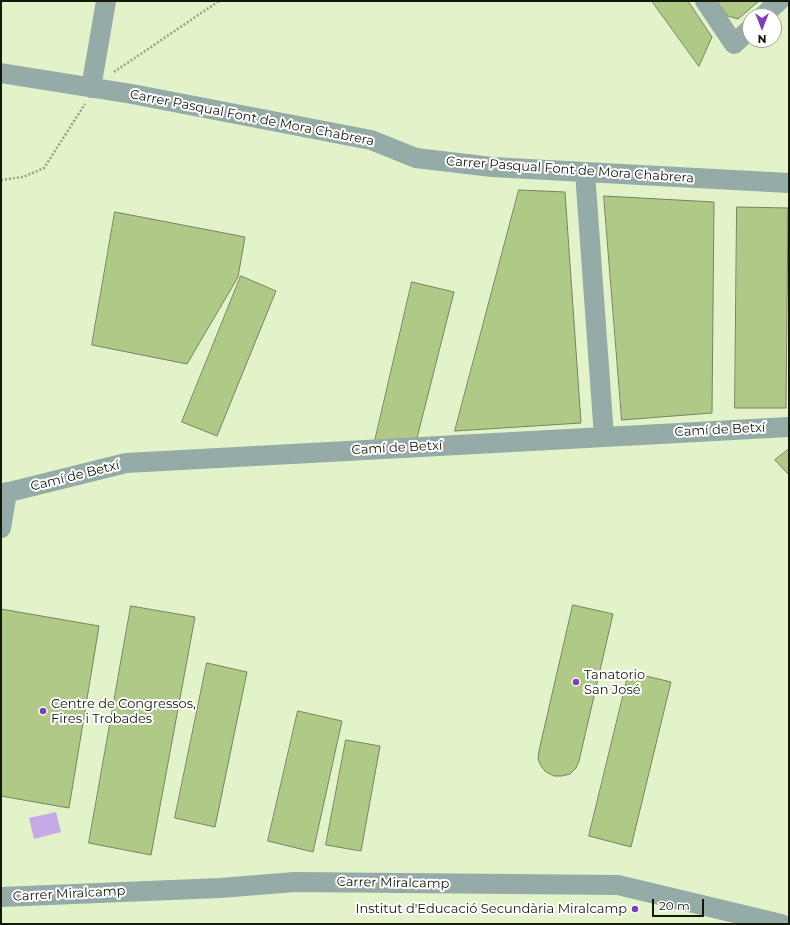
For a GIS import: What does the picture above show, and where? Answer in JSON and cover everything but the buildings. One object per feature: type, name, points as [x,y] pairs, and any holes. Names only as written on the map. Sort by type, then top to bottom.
[{"type":"street","points":[[91,88],[106,1]]},
{"type":"street","points":[[705,1],[734,44],[742,36]]},
{"type":"street","points":[[772,8],[779,1]]},
{"type":"street","name":"Carrer Pasqual Font de Mora Chabrera","points":[[1,73],[91,88],[371,140],[416,158],[492,167],[789,184]]},
{"type":"street","points":[[585,172],[604,437]]},
{"type":"street","name":"Camí de Betxí","points":[[4,493],[126,463],[789,427]]},
{"type":"street","points":[[1,528],[4,493]]},
{"type":"street","name":"Carrer Miralcamp","points":[[1,897],[212,888],[296,882],[618,885],[781,924]]},
{"type":"path","points":[[1,180],[23,177],[44,168],[83,107],[91,88],[219,1]]},
{"type":"shaded area","points":[[56,812],[61,832],[34,839],[29,818]]},
{"type":"place","name":"Tanatorio San José","points":[[576,682]]},
{"type":"place","name":"Centre de Congressos, Fires i Trobades","points":[[43,711]]},
{"type":"place","name":"Institut d'Educació Secundària Miralcamp","points":[[635,909]]}]
